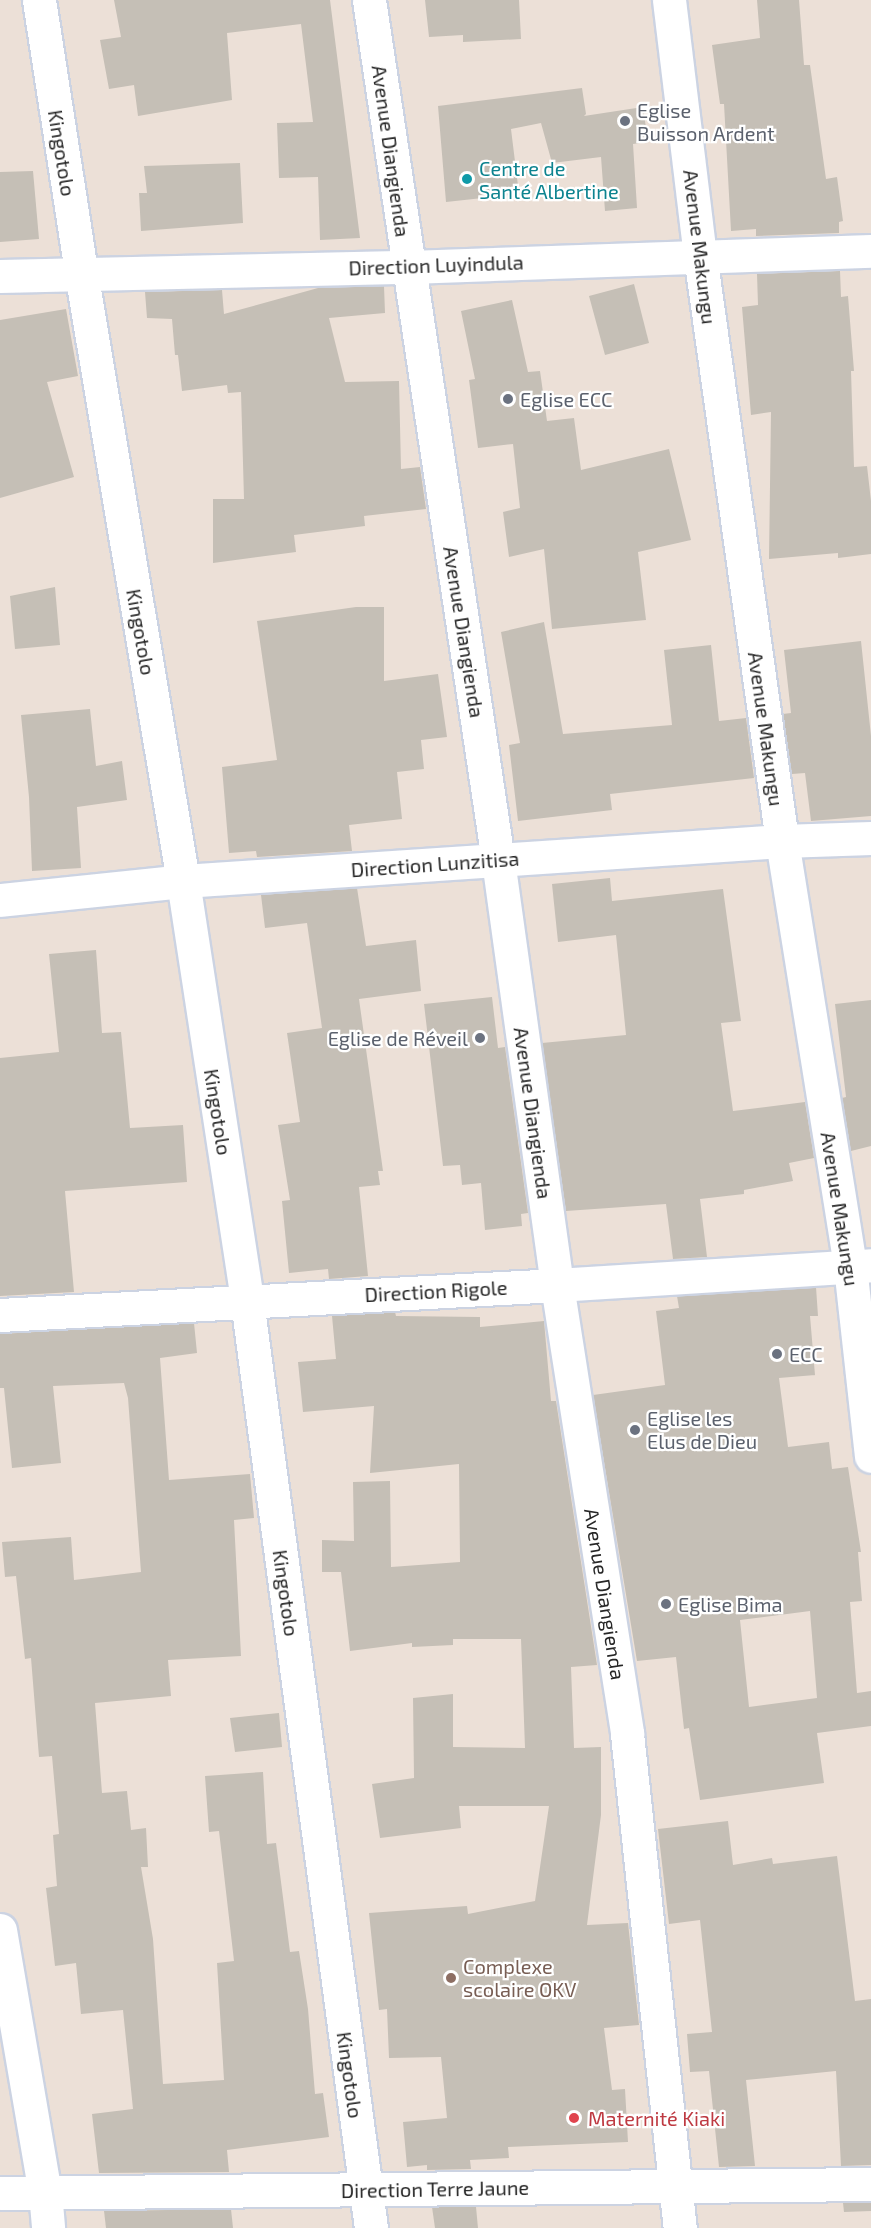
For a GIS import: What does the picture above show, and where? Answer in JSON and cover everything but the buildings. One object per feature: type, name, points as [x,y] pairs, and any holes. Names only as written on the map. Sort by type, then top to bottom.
[{"type":"street","name":"Kingotolo","points":[[39,0],[81,272],[183,880],[247,1301],[371,2228]]},
{"type":"street","name":"Avenue Diangienda","points":[[369,0],[498,860],[557,1285],[627,1734],[680,2228]]},
{"type":"street","name":"Avenue Makungu","points":[[669,0],[700,255],[782,841],[860,1266],[871,1456]]},
{"type":"street","name":"Direction Luyindula","points":[[0,276],[81,272],[409,267],[700,255],[871,251]]},
{"type":"street","name":"Direction Lunzitisa","points":[[0,900],[183,880],[782,841],[871,838]]},
{"type":"street","name":"Direction Rigole","points":[[0,1315],[860,1266]]},
{"type":"street","points":[[0,1930],[45,2192],[48,2228]]},
{"type":"street","name":"Direction Terre Jaune","points":[[0,2193],[871,2184]]},
{"type":"place","name":"Eglise Buisson Ardent","points":[[625,121]]},
{"type":"place","name":"Centre de Santé Albertine","points":[[467,179]]},
{"type":"place","name":"Eglise ECC","points":[[508,399]]},
{"type":"place","name":"Eglise de Réveil","points":[[480,1038]]},
{"type":"place","name":"ECC","points":[[777,1354]]},
{"type":"place","name":"Eglise les Elus de Dieu","points":[[635,1430]]},
{"type":"place","name":"Eglise Bima","points":[[666,1604]]},
{"type":"place","name":"Complexe scolaire OKV","points":[[451,1978]]},
{"type":"place","name":"Maternité Kiaki","points":[[574,2118]]}]
